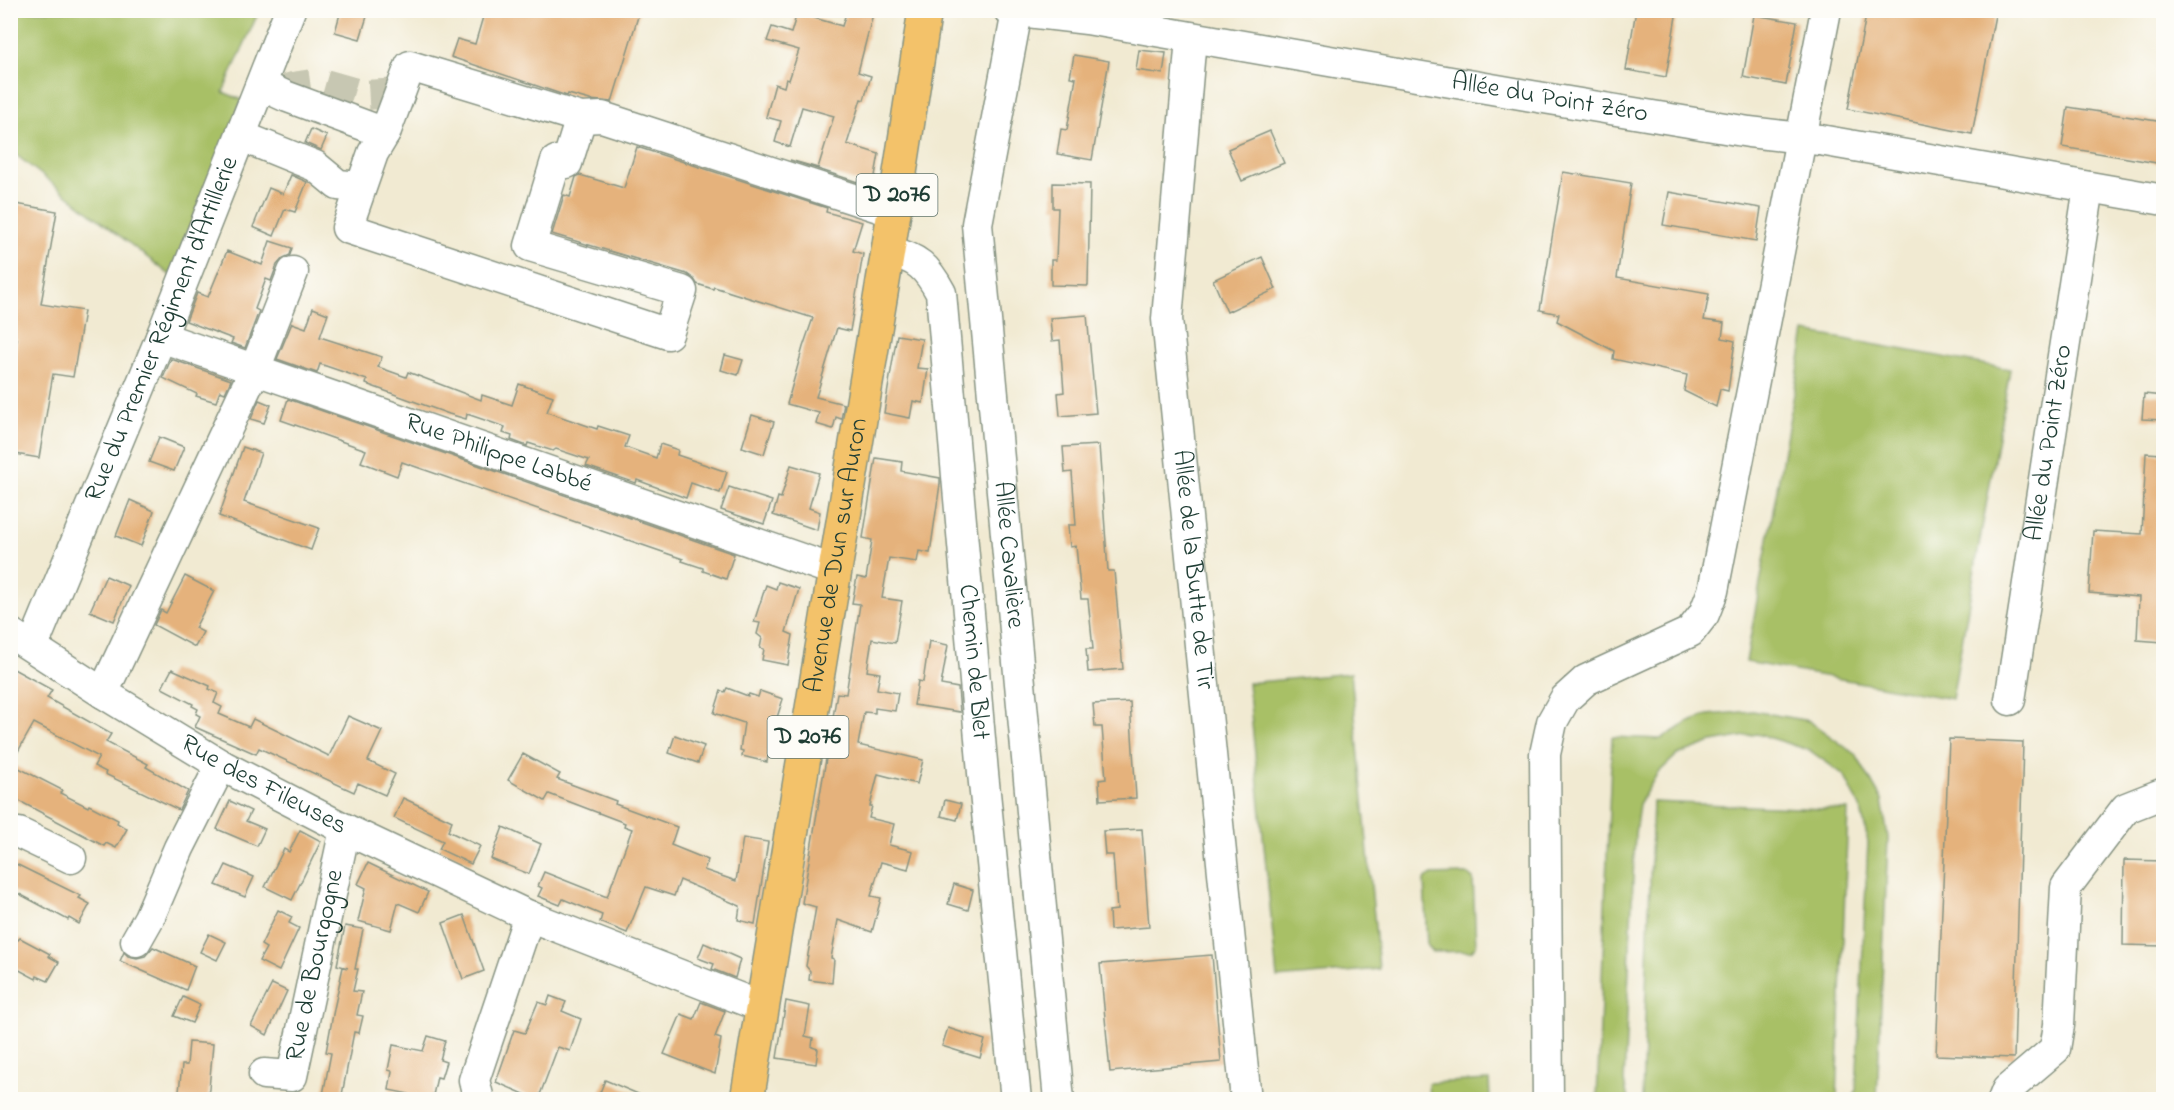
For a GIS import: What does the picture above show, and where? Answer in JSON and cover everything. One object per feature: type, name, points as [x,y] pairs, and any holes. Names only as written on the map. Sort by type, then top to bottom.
[{"type":"main road","name":"Avenue de Dun sur Auron","points":[[747,1100],[836,571],[926,10]]},
{"type":"street","name":"Rue du Premier Régiment d'Artillerie","points":[[22,639],[161,337],[290,10]]},
{"type":"street","points":[[1548,1100],[1545,754],[1552,722],[1565,699],[1586,680],[1690,632],[1704,614],[1713,591],[1826,10]]},
{"type":"street","name":"Allée du Point Zéro","points":[[1013,11],[1088,19],[1532,96],[1820,140],[2163,200]]},
{"type":"street","name":"Allée Cavalière","points":[[1013,11],[976,224],[1059,1100]]},
{"type":"street","name":"Allée de la Butte de Tir","points":[[1191,38],[1167,319],[1246,1100]]},
{"type":"street","points":[[581,118],[567,164],[556,161],[530,246],[682,291],[668,334],[346,228],[373,153],[385,133],[410,66],[581,118],[602,117],[894,212]]},
{"type":"street","points":[[261,86],[385,133]]},
{"type":"street","points":[[241,136],[315,166],[338,185],[360,187]]},
{"type":"street","name":"Allée du Point Zéro","points":[[2010,700],[2089,187]]},
{"type":"street","name":"Chemin de Blet","points":[[888,252],[912,258],[931,276],[941,293],[983,773],[1016,1100]]},
{"type":"street","points":[[103,693],[255,369],[293,272]]},
{"type":"street","name":"Rue Philippe Labbé","points":[[161,337],[836,571]]},
{"type":"street","name":"Rue des Fileuses","points":[[22,639],[103,693],[221,765],[345,830],[529,916],[762,1007]]},
{"type":"street","points":[[136,941],[221,765]]},
{"type":"street","points":[[2003,1100],[2007,1090],[2055,1049],[2060,1025],[2066,887],[2126,808],[2163,793]]},
{"type":"street","name":"Rue de Bourgogne","points":[[264,1074],[292,1076],[345,830]]},
{"type":"street","points":[[13,836],[71,858]]},
{"type":"street","points":[[479,1100],[474,1080],[529,916]]},
{"type":"green space","points":[[10,11],[259,11],[223,92],[242,100],[170,275],[11,151]]},
{"type":"green space","points":[[1805,332],[2010,369],[1952,699],[1746,662]]},
{"type":"green space","points":[[1351,673],[1379,969],[1277,978],[1248,683]]},
{"type":"green space","points":[[1753,711],[1809,721],[1856,755],[1882,800],[1888,838],[1877,1099],[1853,1099],[1856,1090],[1868,842],[1861,809],[1844,775],[1809,750],[1757,734],[1712,742],[1677,755],[1657,774],[1639,804],[1635,834],[1624,1082],[1628,1099],[1597,1099],[1612,737],[1661,739],[1687,723],[1708,715]]},
{"type":"green space","points":[[1653,802],[1848,810],[1837,1099],[1642,1099]]},
{"type":"green space","points":[[1467,874],[1473,879],[1476,946],[1471,951],[1432,952],[1427,946],[1424,880],[1430,875]]},
{"type":"green space","points":[[1489,1080],[1490,1099],[1429,1099],[1428,1083]]},
{"type":"building","points":[[341,10],[369,10],[360,39],[335,32]]},
{"type":"building","points":[[485,10],[640,10],[612,102],[590,100],[568,94],[567,96],[451,57],[457,39],[475,44]]},
{"type":"building","points":[[847,10],[874,10],[858,72],[871,76],[847,144],[879,154],[873,187],[790,160],[818,168],[834,116],[802,107],[790,147],[775,142],[781,121],[766,117],[775,84],[784,87],[786,79],[789,80],[799,50],[767,41],[772,27],[791,33],[797,13],[842,26]]},
{"type":"building","points":[[1636,10],[1677,10],[1666,77],[1626,70]]},
{"type":"building","points":[[1867,10],[1996,10],[1972,134],[1848,109]]},
{"type":"building","points":[[1754,15],[1797,22],[1786,85],[1743,77]]},
{"type":"building","points":[[1139,50],[1166,53],[1163,74],[1136,70]]},
{"type":"building","points":[[1074,55],[1109,61],[1092,160],[1057,154],[1061,129],[1067,130],[1076,78],[1070,77]]},
{"type":"building","points":[[2068,107],[2163,122],[2163,164],[2062,147]]},
{"type":"building","points":[[311,129],[327,136],[321,150],[305,143]]},
{"type":"building","points":[[1270,131],[1284,163],[1242,181],[1228,149]]},
{"type":"building","points":[[637,147],[827,208],[826,212],[862,222],[853,251],[863,254],[850,331],[837,328],[816,397],[844,404],[841,419],[836,417],[833,429],[816,424],[819,413],[787,404],[813,318],[714,287],[713,289],[697,284],[687,274],[552,234],[564,195],[570,197],[576,177],[580,175],[624,188]]},
{"type":"building","points":[[1563,172],[1631,183],[1617,278],[1709,294],[1704,320],[1724,323],[1722,338],[1735,341],[1728,391],[1720,389],[1716,407],[1684,391],[1687,375],[1613,359],[1614,351],[1557,321],[1559,314],[1540,310]]},
{"type":"building","points":[[291,175],[307,182],[295,212],[285,209],[274,236],[253,227],[269,188],[283,194]]},
{"type":"building","points":[[1053,183],[1090,184],[1088,286],[1051,285],[1051,260],[1056,260],[1058,208],[1053,208]]},
{"type":"building","points":[[1669,192],[1761,208],[1756,241],[1663,225]]},
{"type":"building","points":[[10,203],[57,211],[41,304],[84,311],[73,377],[53,374],[39,458],[10,453],[10,377],[17,339],[10,337]]},
{"type":"building","points":[[270,241],[292,248],[290,255],[283,258],[277,265],[271,281],[266,279],[255,309],[259,311],[245,348],[231,343],[233,339],[186,321],[197,293],[208,297],[227,251],[262,265]]},
{"type":"building","points":[[1262,257],[1276,289],[1227,312],[1213,280]]},
{"type":"building","points":[[313,308],[328,314],[320,337],[382,357],[378,367],[406,377],[408,372],[481,400],[482,395],[512,405],[519,384],[553,396],[547,412],[597,429],[598,426],[629,436],[625,447],[656,458],[660,444],[678,450],[677,455],[727,472],[720,493],[691,483],[686,498],[637,480],[636,483],[586,466],[589,460],[556,449],[553,451],[528,443],[527,446],[511,440],[512,436],[503,433],[505,427],[467,414],[466,419],[449,414],[366,384],[367,380],[320,364],[317,373],[277,359],[292,323],[306,328]]},
{"type":"building","points":[[1087,315],[1096,413],[1060,416],[1058,393],[1064,392],[1060,340],[1052,341],[1050,318]]},
{"type":"building","points":[[897,335],[922,339],[917,368],[928,369],[923,403],[913,401],[910,418],[884,413]]},
{"type":"building","points":[[725,355],[743,360],[738,375],[721,370]]},
{"type":"building","points":[[171,359],[231,380],[225,393],[220,391],[216,402],[196,396],[197,394],[163,378]]},
{"type":"building","points":[[2144,394],[2163,396],[2163,420],[2142,419]]},
{"type":"building","points":[[288,399],[734,554],[726,579],[703,571],[703,568],[682,561],[683,559],[402,462],[397,476],[361,462],[366,450],[281,420]]},
{"type":"building","points":[[259,400],[271,405],[264,423],[251,419]]},
{"type":"building","points":[[752,415],[774,422],[764,454],[742,447]]},
{"type":"building","points":[[159,437],[184,447],[174,471],[149,462]]},
{"type":"building","points":[[1099,445],[1108,571],[1114,571],[1123,669],[1088,672],[1086,649],[1093,649],[1088,599],[1081,599],[1076,546],[1070,547],[1068,525],[1076,525],[1072,472],[1065,473],[1063,447]]},
{"type":"building","points":[[243,447],[261,453],[244,502],[319,528],[311,550],[219,516]]},
{"type":"building","points":[[2146,453],[2163,454],[2163,642],[2137,640],[2139,597],[2089,593],[2093,531],[2142,534]]},
{"type":"building","points":[[876,458],[902,462],[901,471],[940,478],[940,484],[930,553],[919,551],[917,562],[889,558],[882,598],[902,601],[895,643],[872,639],[867,671],[880,673],[877,689],[898,693],[895,711],[875,708],[875,713],[864,712],[858,745],[923,760],[917,784],[878,774],[869,818],[894,824],[889,845],[913,851],[908,869],[881,862],[871,896],[881,898],[872,932],[838,920],[831,958],[834,959],[832,983],[809,980],[810,971],[806,966],[816,907],[802,903],[837,693],[846,694],[860,604],[852,603],[857,577],[866,579],[872,540],[863,538]]},
{"type":"building","points":[[791,465],[819,473],[809,508],[820,512],[817,530],[773,515]]},
{"type":"building","points":[[729,487],[772,501],[764,524],[721,510]]},
{"type":"building","points":[[130,500],[154,511],[141,546],[116,536]]},
{"type":"building","points":[[106,576],[129,586],[114,621],[90,611]]},
{"type":"building","points":[[185,576],[214,591],[195,628],[203,632],[195,647],[154,625],[161,610],[166,613]]},
{"type":"building","points":[[778,582],[799,589],[786,632],[793,635],[788,665],[762,660],[764,649],[760,648],[762,638],[757,634],[760,623],[754,622],[766,585],[776,589]]},
{"type":"building","points":[[929,641],[948,645],[941,685],[958,688],[960,712],[914,705],[918,681],[923,682]]},
{"type":"building","points":[[10,667],[52,690],[47,698],[111,734],[106,742],[148,764],[146,767],[188,791],[179,810],[105,774],[106,772],[94,766],[99,757],[34,723],[11,764],[62,790],[60,793],[118,820],[117,823],[127,829],[116,848],[106,843],[104,846],[10,796]]},
{"type":"building","points":[[172,669],[210,686],[209,689],[218,693],[214,703],[222,707],[219,714],[249,727],[253,719],[329,756],[348,716],[382,731],[368,761],[395,774],[385,795],[358,783],[354,792],[259,748],[256,754],[195,727],[200,716],[196,714],[198,709],[162,688]]},
{"type":"building","points":[[727,688],[748,696],[749,694],[758,697],[760,691],[783,699],[771,736],[779,745],[769,749],[767,762],[742,756],[743,751],[740,750],[744,723],[714,713],[721,691],[725,692]]},
{"type":"building","points":[[1130,702],[1136,798],[1100,800],[1099,780],[1106,779],[1102,727],[1095,727],[1093,704]]},
{"type":"building","points":[[675,735],[704,746],[698,763],[669,753]]},
{"type":"building","points":[[1949,739],[2023,742],[2014,1058],[1936,1055]]},
{"type":"building","points":[[523,754],[560,774],[557,779],[677,827],[671,845],[708,860],[704,870],[736,881],[743,838],[768,842],[755,924],[738,920],[740,906],[680,880],[674,896],[646,887],[627,933],[600,922],[602,915],[563,899],[560,905],[538,896],[542,888],[538,886],[544,872],[607,897],[632,829],[624,826],[625,823],[549,794],[545,801],[508,780]]},
{"type":"building","points":[[403,798],[452,821],[448,831],[480,846],[471,864],[439,849],[443,841],[394,818]]},
{"type":"building","points":[[945,800],[961,804],[957,820],[941,816]]},
{"type":"building","points":[[230,801],[251,811],[246,821],[265,829],[257,846],[217,829]]},
{"type":"building","points":[[503,827],[541,844],[529,874],[491,859]]},
{"type":"building","points":[[1142,829],[1149,927],[1110,930],[1109,911],[1117,910],[1113,855],[1105,855],[1103,831]]},
{"type":"building","points":[[300,830],[321,841],[292,900],[265,887],[284,849],[289,852]]},
{"type":"building","points":[[2124,860],[2163,861],[2163,946],[2123,945]]},
{"type":"building","points":[[368,863],[428,892],[419,912],[398,903],[391,930],[358,921],[366,888],[358,884]]},
{"type":"building","points":[[16,864],[81,896],[79,898],[90,904],[79,924],[10,889],[10,874]]},
{"type":"building","points":[[226,865],[254,877],[245,897],[216,885]]},
{"type":"building","points":[[954,884],[973,890],[968,910],[948,904]]},
{"type":"building","points":[[278,910],[292,917],[289,923],[299,928],[279,971],[259,961],[266,948],[261,945]]},
{"type":"building","points":[[464,915],[484,971],[463,979],[443,923]]},
{"type":"building","points":[[345,926],[363,929],[353,991],[362,992],[357,1015],[363,1016],[359,1033],[354,1032],[341,1100],[322,1100],[331,1053],[326,1052],[334,1009],[343,967],[348,968],[337,965]]},
{"type":"building","points":[[209,934],[226,942],[217,960],[200,952]]},
{"type":"building","points":[[10,936],[18,940],[20,938],[50,954],[48,956],[59,962],[48,981],[37,976],[36,979],[10,965]]},
{"type":"building","points":[[704,943],[740,959],[735,978],[712,969],[714,964],[698,958]]},
{"type":"building","points":[[153,947],[195,966],[186,990],[120,961],[124,952],[128,956],[137,958],[145,956]]},
{"type":"building","points":[[1212,955],[1221,1062],[1110,1072],[1100,964]]},
{"type":"building","points":[[272,984],[287,991],[267,1035],[251,1026]]},
{"type":"building","points":[[550,996],[566,1002],[562,1011],[581,1019],[570,1051],[558,1047],[538,1100],[496,1082],[514,1030],[525,1033],[538,1002],[547,1005]]},
{"type":"building","points":[[183,997],[200,1005],[192,1023],[174,1016]]},
{"type":"building","points":[[786,1001],[810,1006],[805,1036],[813,1038],[812,1047],[818,1049],[816,1064],[777,1058]]},
{"type":"building","points":[[701,1002],[725,1011],[715,1037],[721,1039],[715,1074],[664,1054],[681,1014],[694,1019]]},
{"type":"building","points":[[948,1028],[985,1040],[980,1058],[942,1046]]},
{"type":"building","points":[[428,1036],[445,1041],[440,1060],[446,1062],[441,1078],[437,1077],[432,1100],[408,1100],[409,1094],[389,1090],[392,1071],[388,1070],[393,1045],[423,1051]]},
{"type":"building","points":[[189,1042],[213,1044],[208,1100],[178,1100],[182,1065],[187,1065]]},
{"type":"building","points":[[605,1080],[650,1099],[650,1100],[597,1100]]},
{"type":"tunnel","points":[[285,96],[292,87],[321,83],[363,95],[401,93]]}]
